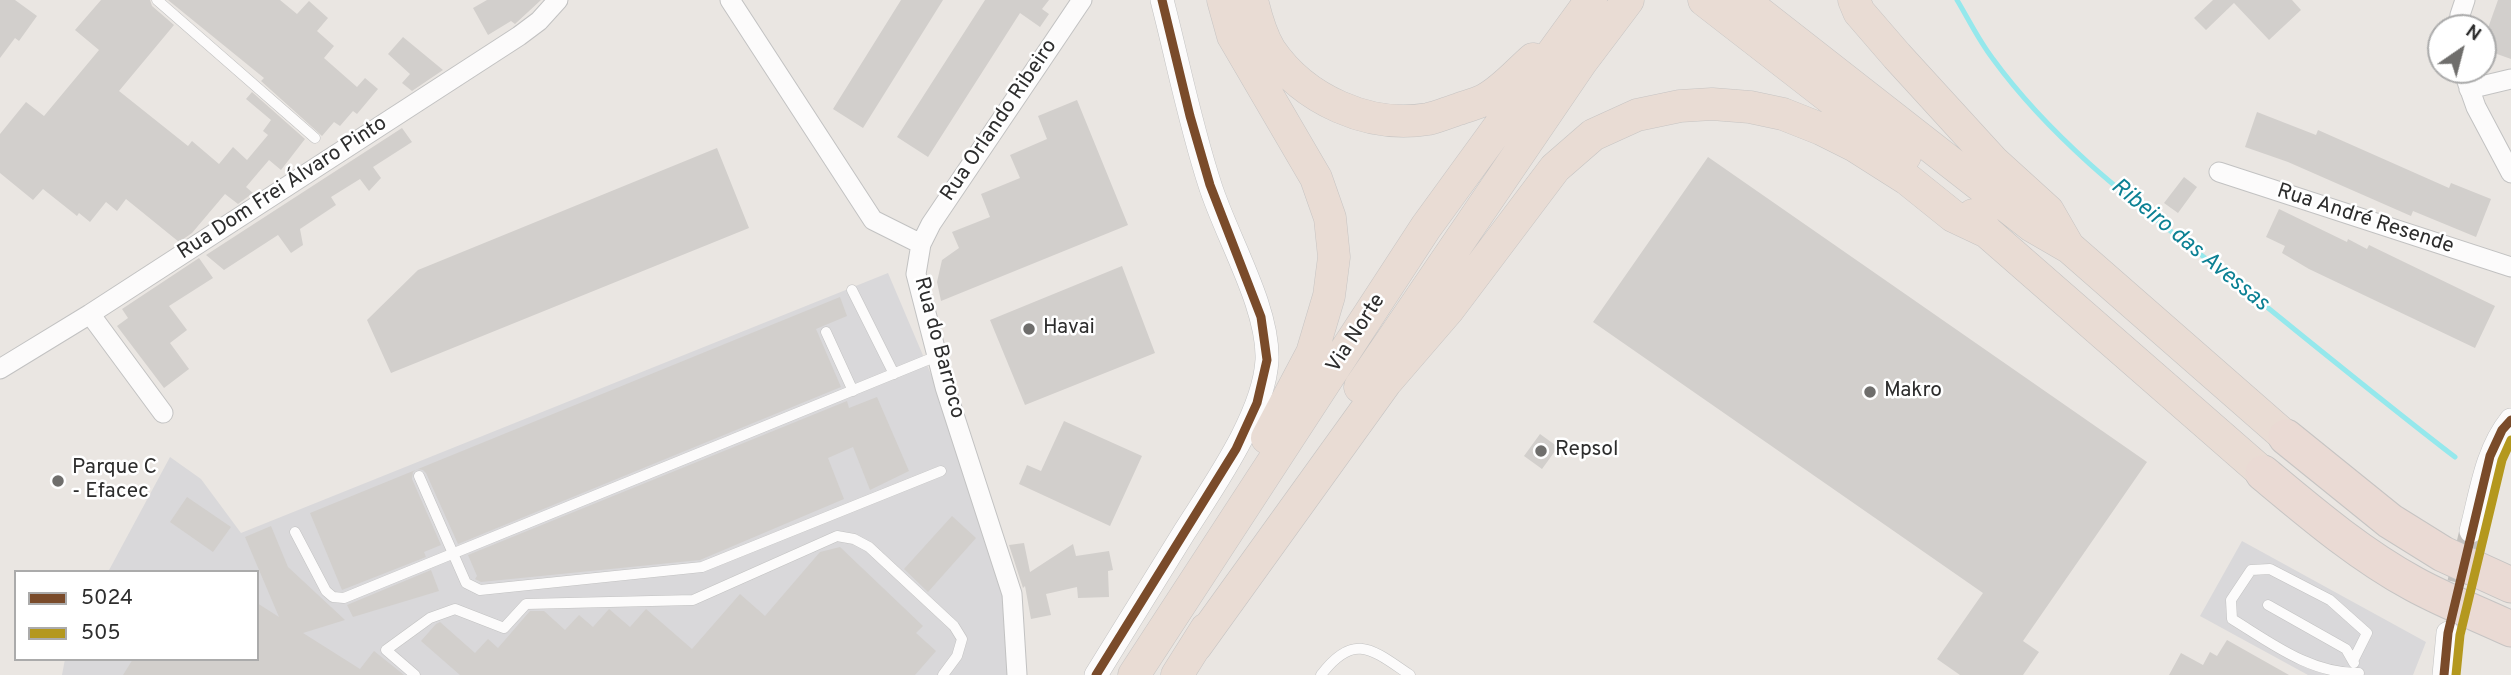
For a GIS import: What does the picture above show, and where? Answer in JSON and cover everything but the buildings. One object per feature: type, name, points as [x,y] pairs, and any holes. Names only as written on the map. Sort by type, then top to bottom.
[{"type":"highway","points":[[1210,561],[1267,438],[1312,353],[1329,296],[1334,257],[1330,218],[1316,178],[1233,36],[1223,0]]},
{"type":"highway","points":[[1252,0],[1257,22],[1270,49],[1288,71],[1310,90],[1338,107],[1364,116],[1392,121],[1429,119],[1485,100],[1572,26]]},
{"type":"highway","name":"Via Norte","points":[[1134,675],[1426,226],[1591,0]]},
{"type":"highway","name":"Via Norte","points":[[1177,675],[1386,347],[1582,61],[1628,0]]},
{"type":"highway","points":[[1744,0],[2032,226],[2070,248],[2286,438],[2390,521],[2443,554],[2510,583]]},
{"type":"highway","points":[[1854,0],[1859,12],[1974,140],[2048,211],[2070,248]]},
{"type":"highway","points":[[1709,3],[1961,201],[1987,232],[2317,519],[2414,584],[2511,629]]},
{"type":"highway","points":[[1196,646],[1386,382],[1448,310],[1555,168],[1593,135],[1637,115],[1681,106],[1712,104],[1750,107],[1783,114],[1855,146],[1907,179],[1953,216],[1987,232]]},
{"type":"street","name":"Rua Dom Frei Álvaro Pinto","points":[[0,369],[90,314],[519,36],[539,21],[558,0]]},
{"type":"street","points":[[730,0],[873,220],[921,244]]},
{"type":"street","points":[[1096,675],[1227,462],[1263,387],[1267,359],[1262,323],[1189,121],[1162,0]]},
{"type":"street","name":"Rua Orlando Ribeiro","points":[[921,244],[930,224],[1075,3]]},
{"type":"street","points":[[2468,84],[2511,173]]},
{"type":"street","name":"Rua André Resende","points":[[2219,172],[2511,267]]},
{"type":"street","name":"Rua do Barroco","points":[[921,244],[916,274],[937,356],[1012,594],[1017,675]]},
{"type":"street","points":[[90,314],[163,413]]},
{"type":"street","points":[[2472,531],[2490,456],[2502,430],[2511,420]]},
{"type":"street","points":[[2444,675],[2448,633]]},
{"type":"lane","points":[[157,0],[315,138]]},
{"type":"lane","points":[[852,290],[894,374]]},
{"type":"lane","points":[[825,332],[852,391]]},
{"type":"lane","points":[[295,532],[326,591],[333,597],[344,598],[937,356]]},
{"type":"lane","points":[[419,476],[466,583],[480,590],[702,567],[941,471]]},
{"type":"lane","points":[[415,675],[386,650],[430,618],[455,609],[504,628],[526,604],[693,600],[837,536],[854,539],[869,547],[954,626],[962,639],[957,656],[943,675]]},
{"type":"lane","points":[[2353,661],[2367,633],[2330,600],[2270,569],[2251,570],[2231,600],[2232,619],[2297,658],[2340,673],[2360,674]]},
{"type":"lane","points":[[2268,605],[2346,649],[2360,674]]},
{"type":"lane","points":[[1321,675],[1336,657],[1345,651],[1359,648],[1373,650],[1410,675]]},
{"type":"shaded area","points":[[888,273],[981,492],[1005,604],[1008,675],[62,675],[65,661],[259,661],[259,570],[109,570],[170,457],[201,479],[241,533]]},
{"type":"shaded area","points":[[2242,541],[2426,642],[2413,675],[2308,675],[2200,616]]},
{"type":"waterway","name":"Ribeiro das Avessas","points":[[1957,0],[1988,52],[2020,94],[2081,156],[2148,213],[2455,457]]},
{"type":"tunnel","points":[[2451,616],[2471,531]]},
{"type":"transit line","name":"5024","points":[[1096,675],[1236,449],[1257,403],[1267,360],[1261,317],[1210,185],[1162,0]]},
{"type":"transit line","name":"5024","points":[[2444,675],[2448,633],[2490,456],[2502,430],[2511,420]]},
{"type":"transit line","name":"505","points":[[2456,675],[2460,635],[2502,460],[2511,440]]},
{"type":"place","name":"Havai","points":[[1029,329]]},
{"type":"place","name":"Makro","points":[[1870,392]]},
{"type":"place","name":"Repsol","points":[[1541,451]]},
{"type":"place","name":"Parque C - Efacec","points":[[58,481]]}]
